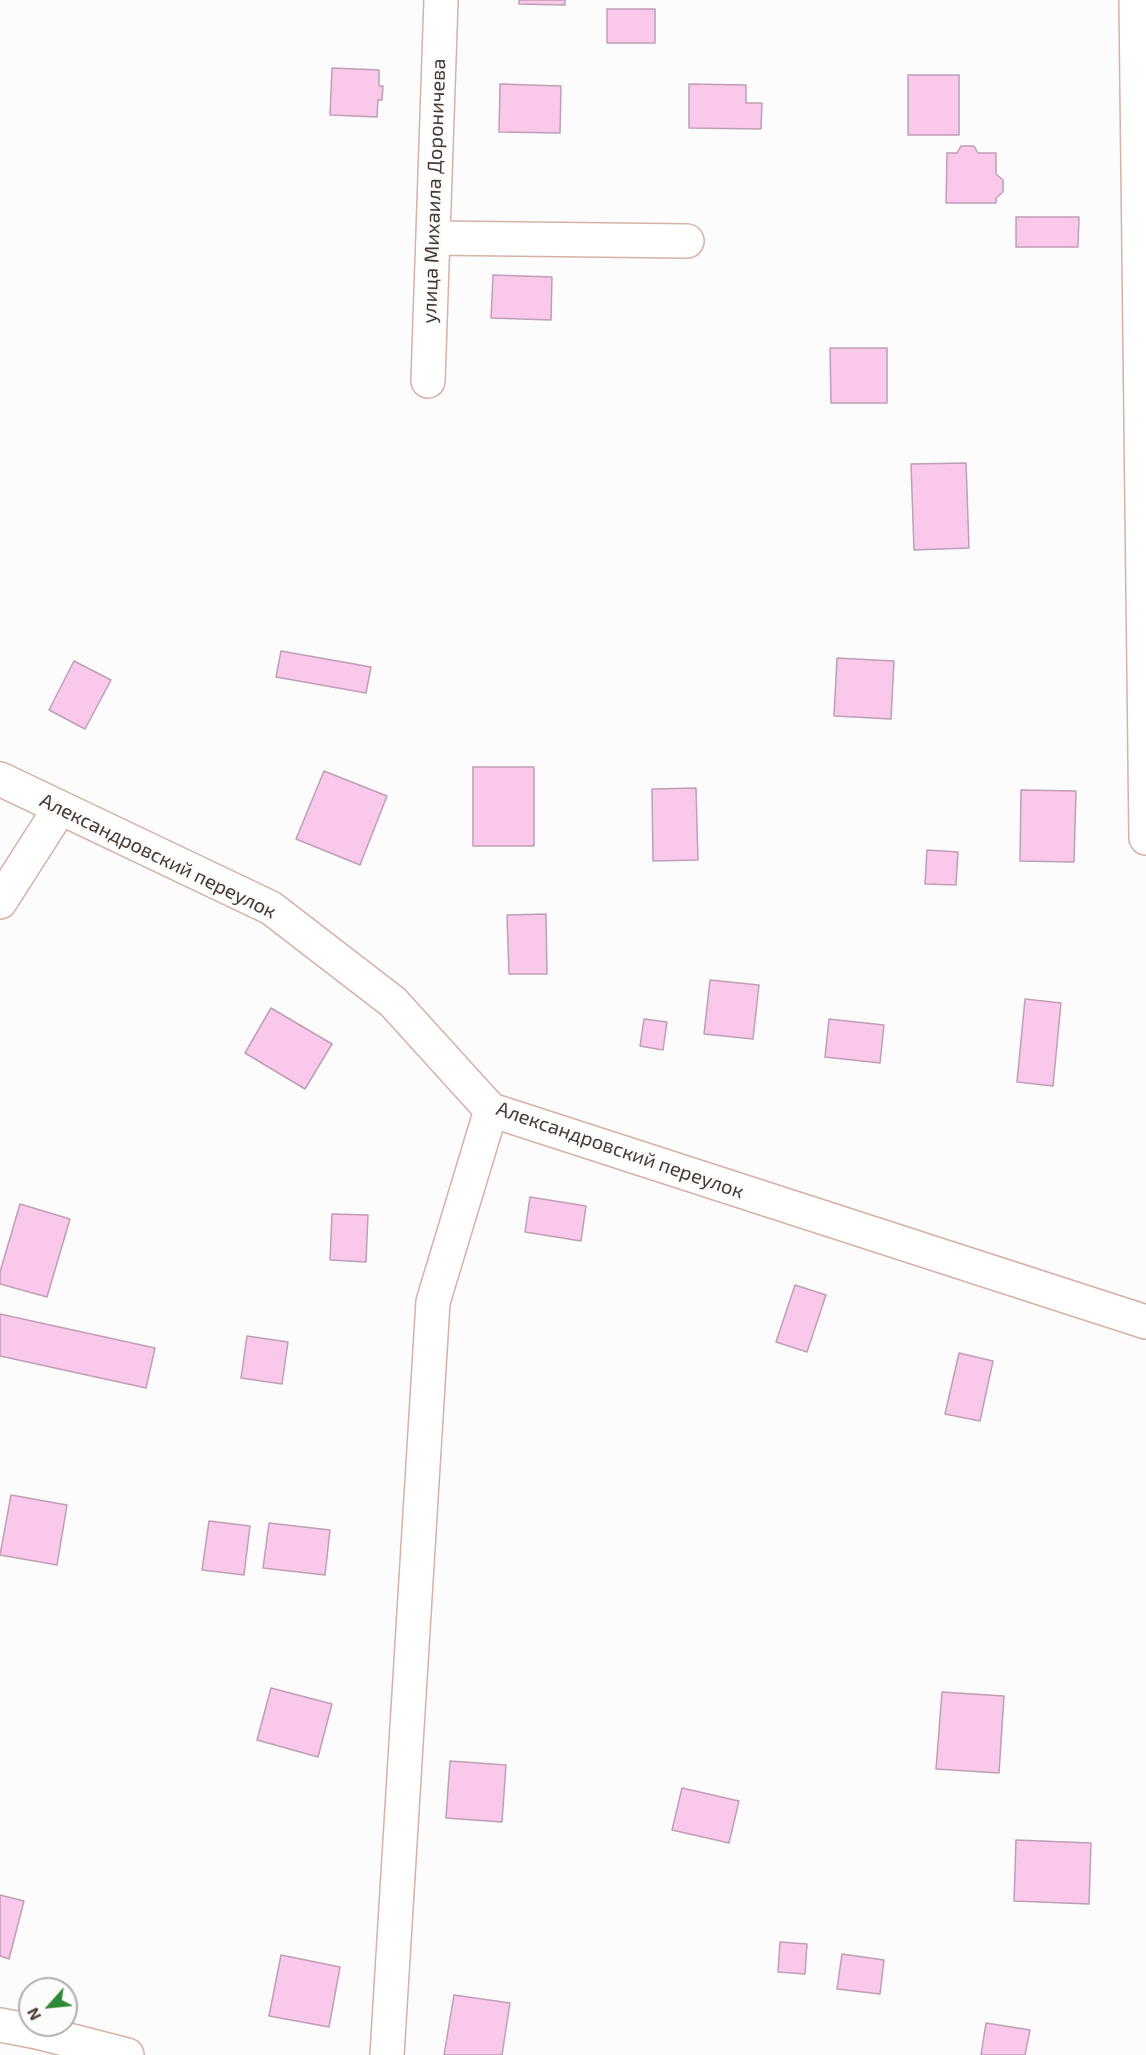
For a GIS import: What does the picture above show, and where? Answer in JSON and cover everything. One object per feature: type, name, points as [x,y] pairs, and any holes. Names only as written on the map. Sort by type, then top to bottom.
[{"type":"street","name":"улица Михаила Дороничева","points":[[428,381],[441,0]]},
{"type":"street","points":[[1136,0],[1146,838]]},
{"type":"street","points":[[433,238],[687,241]]},
{"type":"street","name":"Александровский переулок","points":[[0,779],[271,908],[393,1002],[491,1110],[1146,1322]]},
{"type":"street","points":[[0,902],[60,808]]},
{"type":"street","points":[[387,2055],[433,1302],[491,1110]]},
{"type":"street","points":[[0,2025],[127,2055]]},
{"type":"building","points":[[519,0],[565,0],[565,5],[519,4]]},
{"type":"building","points":[[607,9],[655,9],[655,43],[607,43]]},
{"type":"building","points":[[332,68],[379,70],[379,86],[383,86],[382,100],[378,100],[377,117],[330,115]]},
{"type":"building","points":[[908,75],[959,75],[959,135],[908,135]]},
{"type":"building","points":[[500,84],[561,86],[560,133],[499,132]]},
{"type":"building","points":[[689,84],[746,85],[746,103],[762,103],[761,129],[689,128]]},
{"type":"building","points":[[961,146],[974,146],[978,153],[996,153],[996,174],[1003,180],[1003,192],[996,198],[996,203],[946,203],[947,153],[957,153]]},
{"type":"building","points":[[1016,217],[1079,217],[1078,247],[1016,247]]},
{"type":"building","points":[[493,275],[552,277],[551,320],[491,318]]},
{"type":"building","points":[[830,348],[887,348],[887,403],[831,403]]},
{"type":"building","points":[[966,463],[969,548],[914,550],[911,464]]},
{"type":"building","points":[[281,651],[371,667],[366,693],[276,677]]},
{"type":"building","points":[[837,658],[894,661],[891,719],[834,716]]},
{"type":"building","points":[[74,661],[111,680],[85,729],[49,710]]},
{"type":"building","points":[[473,767],[534,767],[534,846],[473,846]]},
{"type":"building","points":[[324,771],[387,796],[360,865],[296,839]]},
{"type":"building","points":[[696,788],[698,860],[653,861],[652,789]]},
{"type":"building","points":[[1021,790],[1076,791],[1074,862],[1020,861]]},
{"type":"building","points":[[927,850],[958,852],[956,885],[925,884]]},
{"type":"building","points":[[546,914],[547,974],[509,974],[507,915]]},
{"type":"building","points":[[710,980],[759,985],[753,1039],[704,1034]]},
{"type":"building","points":[[1025,999],[1061,1003],[1053,1086],[1017,1082]]},
{"type":"building","points":[[271,1008],[332,1044],[305,1089],[245,1053]]},
{"type":"building","points":[[644,1019],[667,1022],[663,1050],[640,1046]]},
{"type":"building","points":[[829,1019],[884,1025],[880,1063],[825,1057]]},
{"type":"building","points":[[530,1197],[586,1206],[581,1241],[525,1232]]},
{"type":"building","points":[[20,1204],[70,1219],[47,1297],[0,1284],[0,1272]]},
{"type":"building","points":[[332,1214],[368,1215],[366,1262],[330,1260]]},
{"type":"building","points":[[795,1285],[826,1295],[807,1352],[776,1342]]},
{"type":"building","points":[[0,1314],[155,1348],[146,1388],[0,1356]]},
{"type":"building","points":[[247,1336],[288,1342],[282,1384],[241,1378]]},
{"type":"building","points":[[959,1353],[993,1361],[980,1421],[945,1414]]},
{"type":"building","points":[[11,1495],[67,1505],[57,1565],[0,1555]]},
{"type":"building","points":[[209,1521],[250,1526],[244,1575],[202,1570]]},
{"type":"building","points":[[269,1523],[330,1530],[325,1575],[263,1568]]},
{"type":"building","points":[[271,1688],[332,1704],[318,1757],[257,1740]]},
{"type":"building","points":[[942,1692],[1004,1696],[999,1773],[936,1769]]},
{"type":"building","points":[[450,1761],[506,1765],[502,1822],[446,1818]]},
{"type":"building","points":[[682,1788],[739,1801],[729,1843],[672,1830]]},
{"type":"building","points":[[1016,1840],[1091,1843],[1089,1904],[1014,1901]]},
{"type":"building","points":[[0,1895],[24,1901],[9,1959],[0,1956]]},
{"type":"building","points":[[780,1942],[807,1944],[805,1974],[778,1972]]},
{"type":"building","points":[[842,1954],[884,1960],[880,1994],[837,1989]]},
{"type":"building","points":[[281,1955],[340,1967],[329,2027],[269,2016]]},
{"type":"building","points":[[454,1995],[510,2003],[502,2055],[444,2055]]},
{"type":"building","points":[[986,2023],[1030,2030],[1025,2055],[981,2055]]}]
